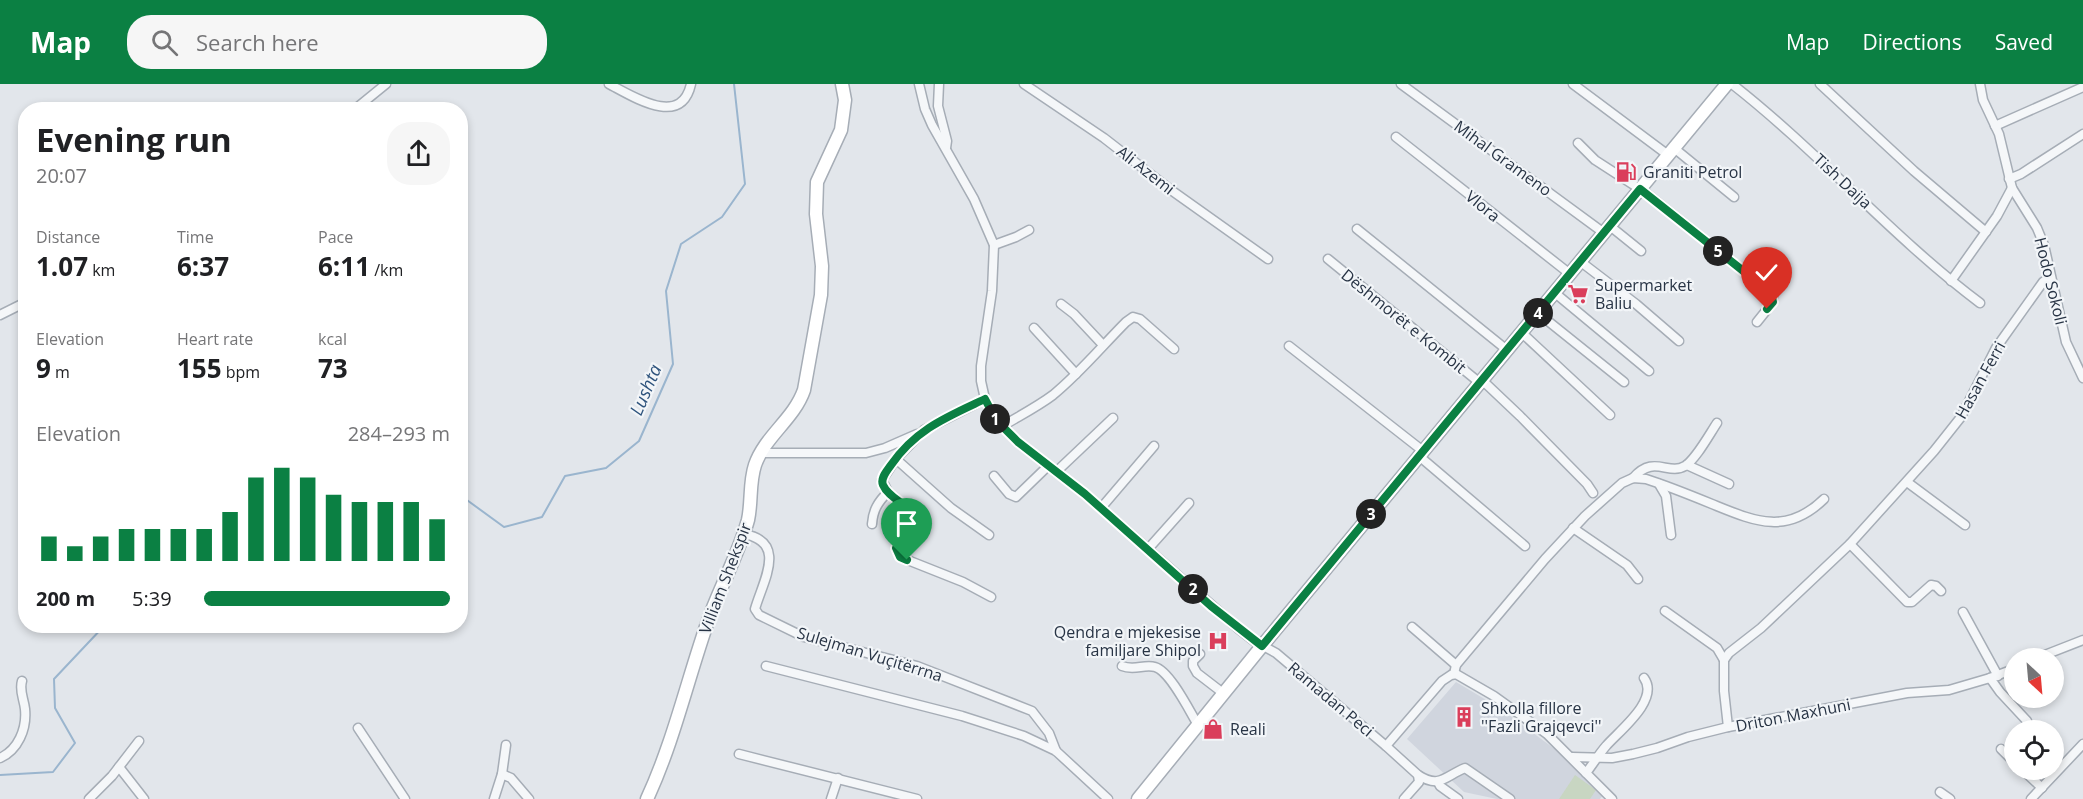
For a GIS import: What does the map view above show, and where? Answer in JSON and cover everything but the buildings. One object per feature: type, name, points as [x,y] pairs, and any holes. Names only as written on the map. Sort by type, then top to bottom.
[{"type":"main road","name":"Villiam Shekspir","points":[[647,799],[660,768],[712,609],[743,534],[749,512],[754,468],[760,453],[800,404],[804,390],[820,295],[822,266],[816,214],[817,182],[841,130],[844,100],[842,84]]},
{"type":"main road","name":"Dëshmorët e Kombit","points":[[1138,799],[1727,84]]},
{"type":"street","points":[[364,102],[386,84]]},
{"type":"street","points":[[609,84],[654,105],[670,107],[684,101],[689,94],[691,84]]},
{"type":"street","points":[[919,84],[925,109],[978,207],[994,245],[992,291],[981,366],[982,391],[1001,427],[1039,405],[1076,374],[1133,317],[1140,320],[1174,349]]},
{"type":"street","points":[[939,84],[938,106],[947,141],[946,148]]},
{"type":"street","name":"Ali Azemi","points":[[1024,84],[1104,138],[1171,190],[1268,258]]},
{"type":"street","name":"Mihal Grameno","points":[[1401,84],[1607,230]]},
{"type":"street","points":[[1573,84],[1734,197]]},
{"type":"street","name":"Tish Daija","points":[[1732,84],[1820,160],[1951,281],[1980,303]]},
{"type":"street","points":[[1820,84],[1914,171],[1986,232]]},
{"type":"street","name":"Hodo Sokoli","points":[[1980,84],[1983,100],[1995,126],[2010,183],[2037,228],[2044,245],[2066,342],[2083,378]]},
{"type":"street","points":[[1995,126],[2083,87]]},
{"type":"street","points":[[1951,281],[1986,232],[2010,183],[2083,134]]},
{"type":"street","name":"Vlora","points":[[1396,137],[1570,274]]},
{"type":"street","points":[[1578,143],[1595,160],[1640,189],[1771,293],[1773,302],[1757,322]]},
{"type":"street","points":[[1357,229],[1507,350]]},
{"type":"street","points":[[994,245],[1029,230]]},
{"type":"street","points":[[1607,230],[1641,250]]},
{"type":"street","name":"Dëshmorët e Kombit","points":[[1328,259],[1481,382]]},
{"type":"street","points":[[1581,262],[1680,341]]},
{"type":"street","name":"Hasan Ferri","points":[[1724,660],[1729,652],[1761,628],[1851,544],[1907,482],[1960,417],[1996,348],[2039,287],[2050,277]]},
{"type":"street","points":[[1555,293],[1648,371]]},
{"type":"street","points":[[1062,304],[1103,345]]},
{"type":"street","points":[[0,315],[18,306]]},
{"type":"street","points":[[1538,313],[1624,382]]},
{"type":"street","points":[[1034,328],[1076,374]]},
{"type":"street","points":[[1522,333],[1610,415]]},
{"type":"street","points":[[1289,346],[1421,454],[1525,546]]},
{"type":"street","points":[[1481,382],[1520,416],[1587,484],[1593,493]]},
{"type":"street","points":[[985,399],[918,434],[896,459],[882,480],[888,492],[913,514],[913,520],[896,548],[900,557],[963,582],[991,597]]},
{"type":"street","points":[[1056,472],[1113,418]]},
{"type":"street","points":[[1717,423],[1687,465],[1729,484]]},
{"type":"street","name":"Ramadan Peci","points":[[1001,427],[1101,508],[1211,606],[1262,646],[1276,653],[1386,746],[1442,681],[1455,670],[1573,528],[1613,489],[1650,466],[1678,468],[1687,465]]},
{"type":"street","points":[[760,453],[866,453],[885,448],[913,434],[918,434]]},
{"type":"street","points":[[1101,508],[1154,446]]},
{"type":"street","points":[[896,459],[951,508],[989,535]]},
{"type":"street","points":[[994,476],[1009,494],[1016,497],[1048,466]]},
{"type":"street","points":[[1633,478],[1659,483],[1736,514],[1772,523],[1797,518],[1816,507],[1824,499]]},
{"type":"street","points":[[1907,482],[1965,525]]},
{"type":"street","points":[[1659,483],[1666,496],[1671,517],[1671,535]]},
{"type":"street","points":[[872,525],[874,511],[888,492]]},
{"type":"street","points":[[1148,549],[1189,502]]},
{"type":"street","points":[[1573,528],[1626,565],[1638,579]]},
{"type":"street","name":"Sulejman Vuçitërrna","points":[[743,534],[752,535],[761,540],[770,559],[768,574],[755,609],[759,615],[804,637],[917,666],[1032,711],[1044,724],[1056,751]]},
{"type":"street","points":[[1851,544],[1907,602],[1912,602],[1931,585],[1941,591]]},
{"type":"street","points":[[1665,611],[1717,648],[1724,660],[1724,691],[1728,727]]},
{"type":"street","points":[[1963,612],[2000,693],[2026,720]]},
{"type":"street","points":[[1412,627],[1455,670],[1547,734],[1612,799]]},
{"type":"street","points":[[2063,648],[2083,640]]},
{"type":"street","points":[[1200,654],[1193,661],[1197,673],[1223,693]]},
{"type":"street","name":"Sulejman Vuçitërrna","points":[[766,666],[962,716],[1023,736],[1056,751],[1108,799]]},
{"type":"street","points":[[1122,666],[1129,669],[1148,666],[1160,669],[1177,689],[1198,725]]},
{"type":"street","name":"Driton Maxhuni","points":[[1572,757],[1597,758],[1633,754],[1728,727],[1907,693],[1949,690],[2004,673]]},
{"type":"street","points":[[1586,773],[1645,701],[1648,683],[1644,678]]},
{"type":"street","points":[[0,758],[13,750],[21,734],[25,710],[21,693],[22,681]]},
{"type":"street","points":[[358,728],[405,799]]},
{"type":"street","points":[[89,799],[119,767],[139,741]]},
{"type":"street","points":[[2031,799],[2083,744]]},
{"type":"street","points":[[494,799],[502,774],[506,745]]},
{"type":"street","points":[[1386,746],[1418,775],[1431,782],[1438,782],[1466,768],[1510,799]]},
{"type":"street","points":[[2001,749],[2004,752]]},
{"type":"street","points":[[738,754],[917,799]]},
{"type":"street","points":[[119,767],[144,799]]},
{"type":"street","points":[[502,774],[511,778],[529,799]]},
{"type":"street","points":[[1404,799],[1419,782],[1418,775]]},
{"type":"street","points":[[831,799],[838,778]]},
{"type":"street","points":[[2034,780],[2042,788]]},
{"type":"street","points":[[1438,782],[1458,799]]},
{"type":"street","points":[[1940,792],[1950,799]]},
{"type":"shaded area","points":[[1456,682],[1498,707],[1556,750],[1604,794],[1600,799],[1497,799],[1464,792],[1407,739]]},
{"type":"green space","points":[[1575,775],[1596,790],[1590,799],[1559,799]]},
{"type":"waterway","name":"Lushta","points":[[468,501],[504,527],[542,517],[565,476],[606,468],[639,441],[673,364],[666,291],[681,244],[722,217],[745,184],[734,84]]},
{"type":"waterway","name":"Lushta","points":[[0,775],[53,772],[75,743],[55,708],[54,679],[97,633]]},
{"type":"place","name":"Graniti Petrol","points":[[1626,172]]},
{"type":"place","name":"Supermarket Baliu","points":[[1578,294]]},
{"type":"place","name":"Qendra e mjekesise familjare Shipol","points":[[1218,641]]},
{"type":"place","name":"Shkolla fillore ''Fazli Grajqevci''","points":[[1464,717]]},
{"type":"place","name":"Reali","points":[[1213,729]]},
{"type":"route","points":[[907,560],[900,557],[896,548],[913,520],[913,514],[884,488],[882,480],[896,459],[918,434],[985,399],[1001,427],[1085,494],[1211,606],[1262,646],[1640,189],[1771,293],[1773,302],[1767,309]]}]
